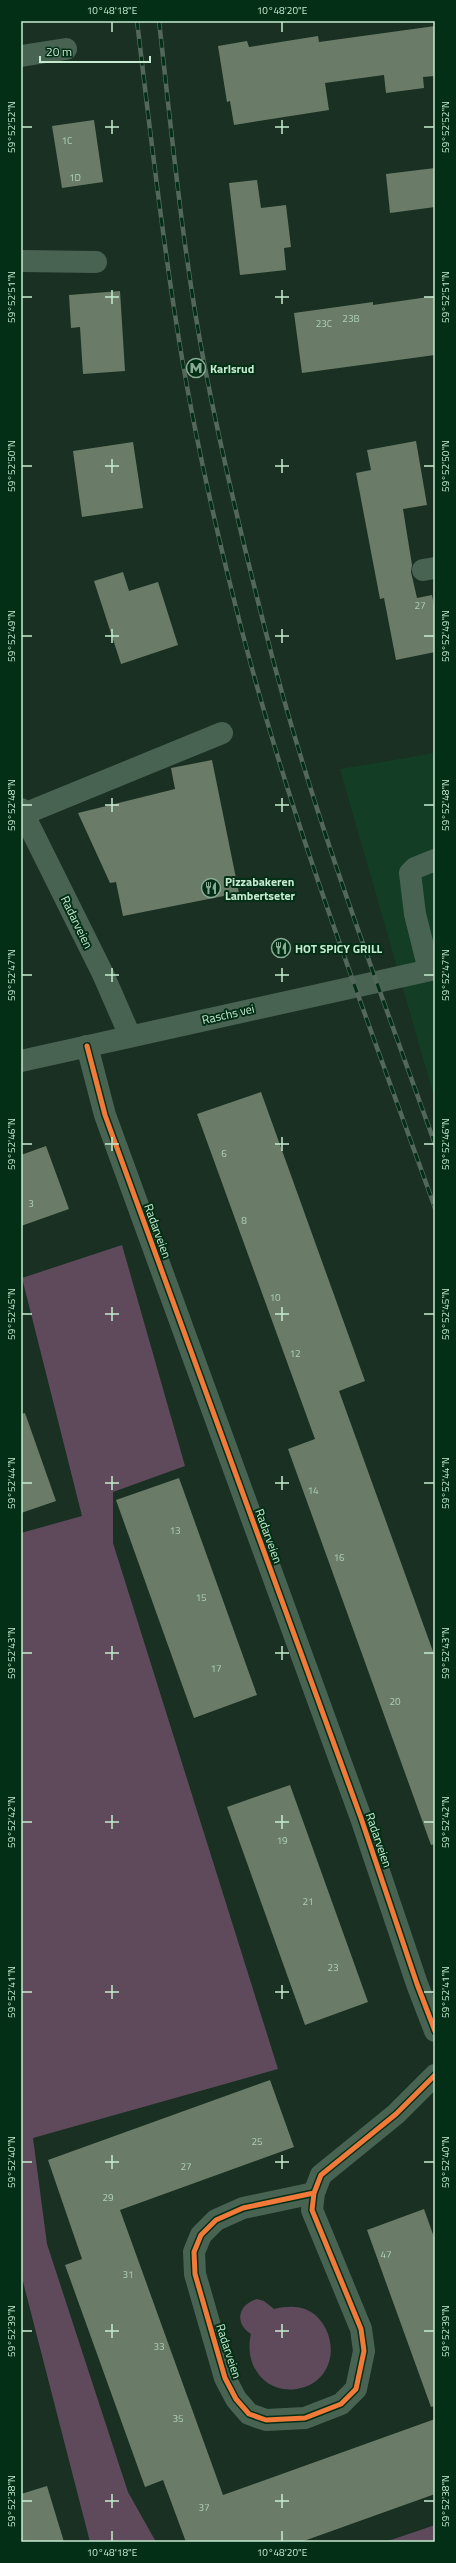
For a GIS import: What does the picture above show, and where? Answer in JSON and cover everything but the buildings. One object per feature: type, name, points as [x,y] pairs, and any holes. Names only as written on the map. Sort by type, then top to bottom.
[{"type":"street","points":[[21,56],[66,49]]},
{"type":"street","points":[[21,260],[96,262]]},
{"type":"street","points":[[22,811],[222,733]]},
{"type":"street","name":"Radarveien","points":[[22,811],[103,974],[130,1036]]},
{"type":"street","points":[[432,969],[415,914],[410,873],[415,868],[435,860]]},
{"type":"street","name":"Raschs vei","points":[[21,1061],[432,969]]},
{"type":"street","name":"Radarveien","points":[[87,1046],[105,1115],[361,1818],[417,1984],[435,2031]]},
{"type":"street","name":"Radarveien","points":[[314,2193],[243,2208],[216,2220],[200,2235],[194,2252],[195,2274],[225,2378],[236,2399],[249,2414],[266,2420],[305,2418],[341,2404],[356,2389],[364,2351],[361,2329],[312,2210],[314,2193],[321,2175],[396,2114],[435,2075]]},
{"type":"shaded area","points":[[435,753],[435,1100],[340,769]]},
{"type":"shaded area","points":[[122,1245],[185,1466],[113,1492],[113,1543],[278,2069],[33,2138],[47,2244],[128,2492],[156,2542],[90,2542],[21,2274],[21,1533],[82,1516],[22,1278]]},
{"type":"shaded area","points":[[257,2299],[264,2301],[274,2309],[299,2307],[310,2311],[320,2320],[326,2329],[330,2339],[330,2360],[320,2377],[312,2384],[289,2390],[278,2388],[268,2383],[254,2368],[249,2346],[251,2334],[242,2325],[240,2315],[246,2305]]},
{"type":"shaded area","points":[[435,2525],[435,2542],[385,2542]]},
{"type":"railway","points":[[137,21],[170,284],[182,360],[205,478],[233,596],[263,708],[308,852],[435,1208]]},
{"type":"railway","points":[[159,21],[190,282],[205,368],[233,499],[282,694],[322,824],[435,1144]]},
{"type":"cycle path","points":[[87,1046],[105,1115],[361,1818],[417,1984],[435,2031]]},
{"type":"cycle path","points":[[314,2193],[243,2208],[216,2220],[201,2235],[194,2252],[195,2274],[225,2378],[236,2399],[249,2414],[266,2420],[305,2418],[341,2404],[356,2389],[364,2351],[361,2329],[312,2210],[314,2193],[321,2175],[396,2114],[435,2075]]},
{"type":"place","name":"Karlsrud","points":[[196,368]]},
{"type":"place","name":"Pizzabakeren Lambertseter","points":[[211,888]]},
{"type":"place","name":"HOT SPICY GRILL","points":[[281,948]]}]
